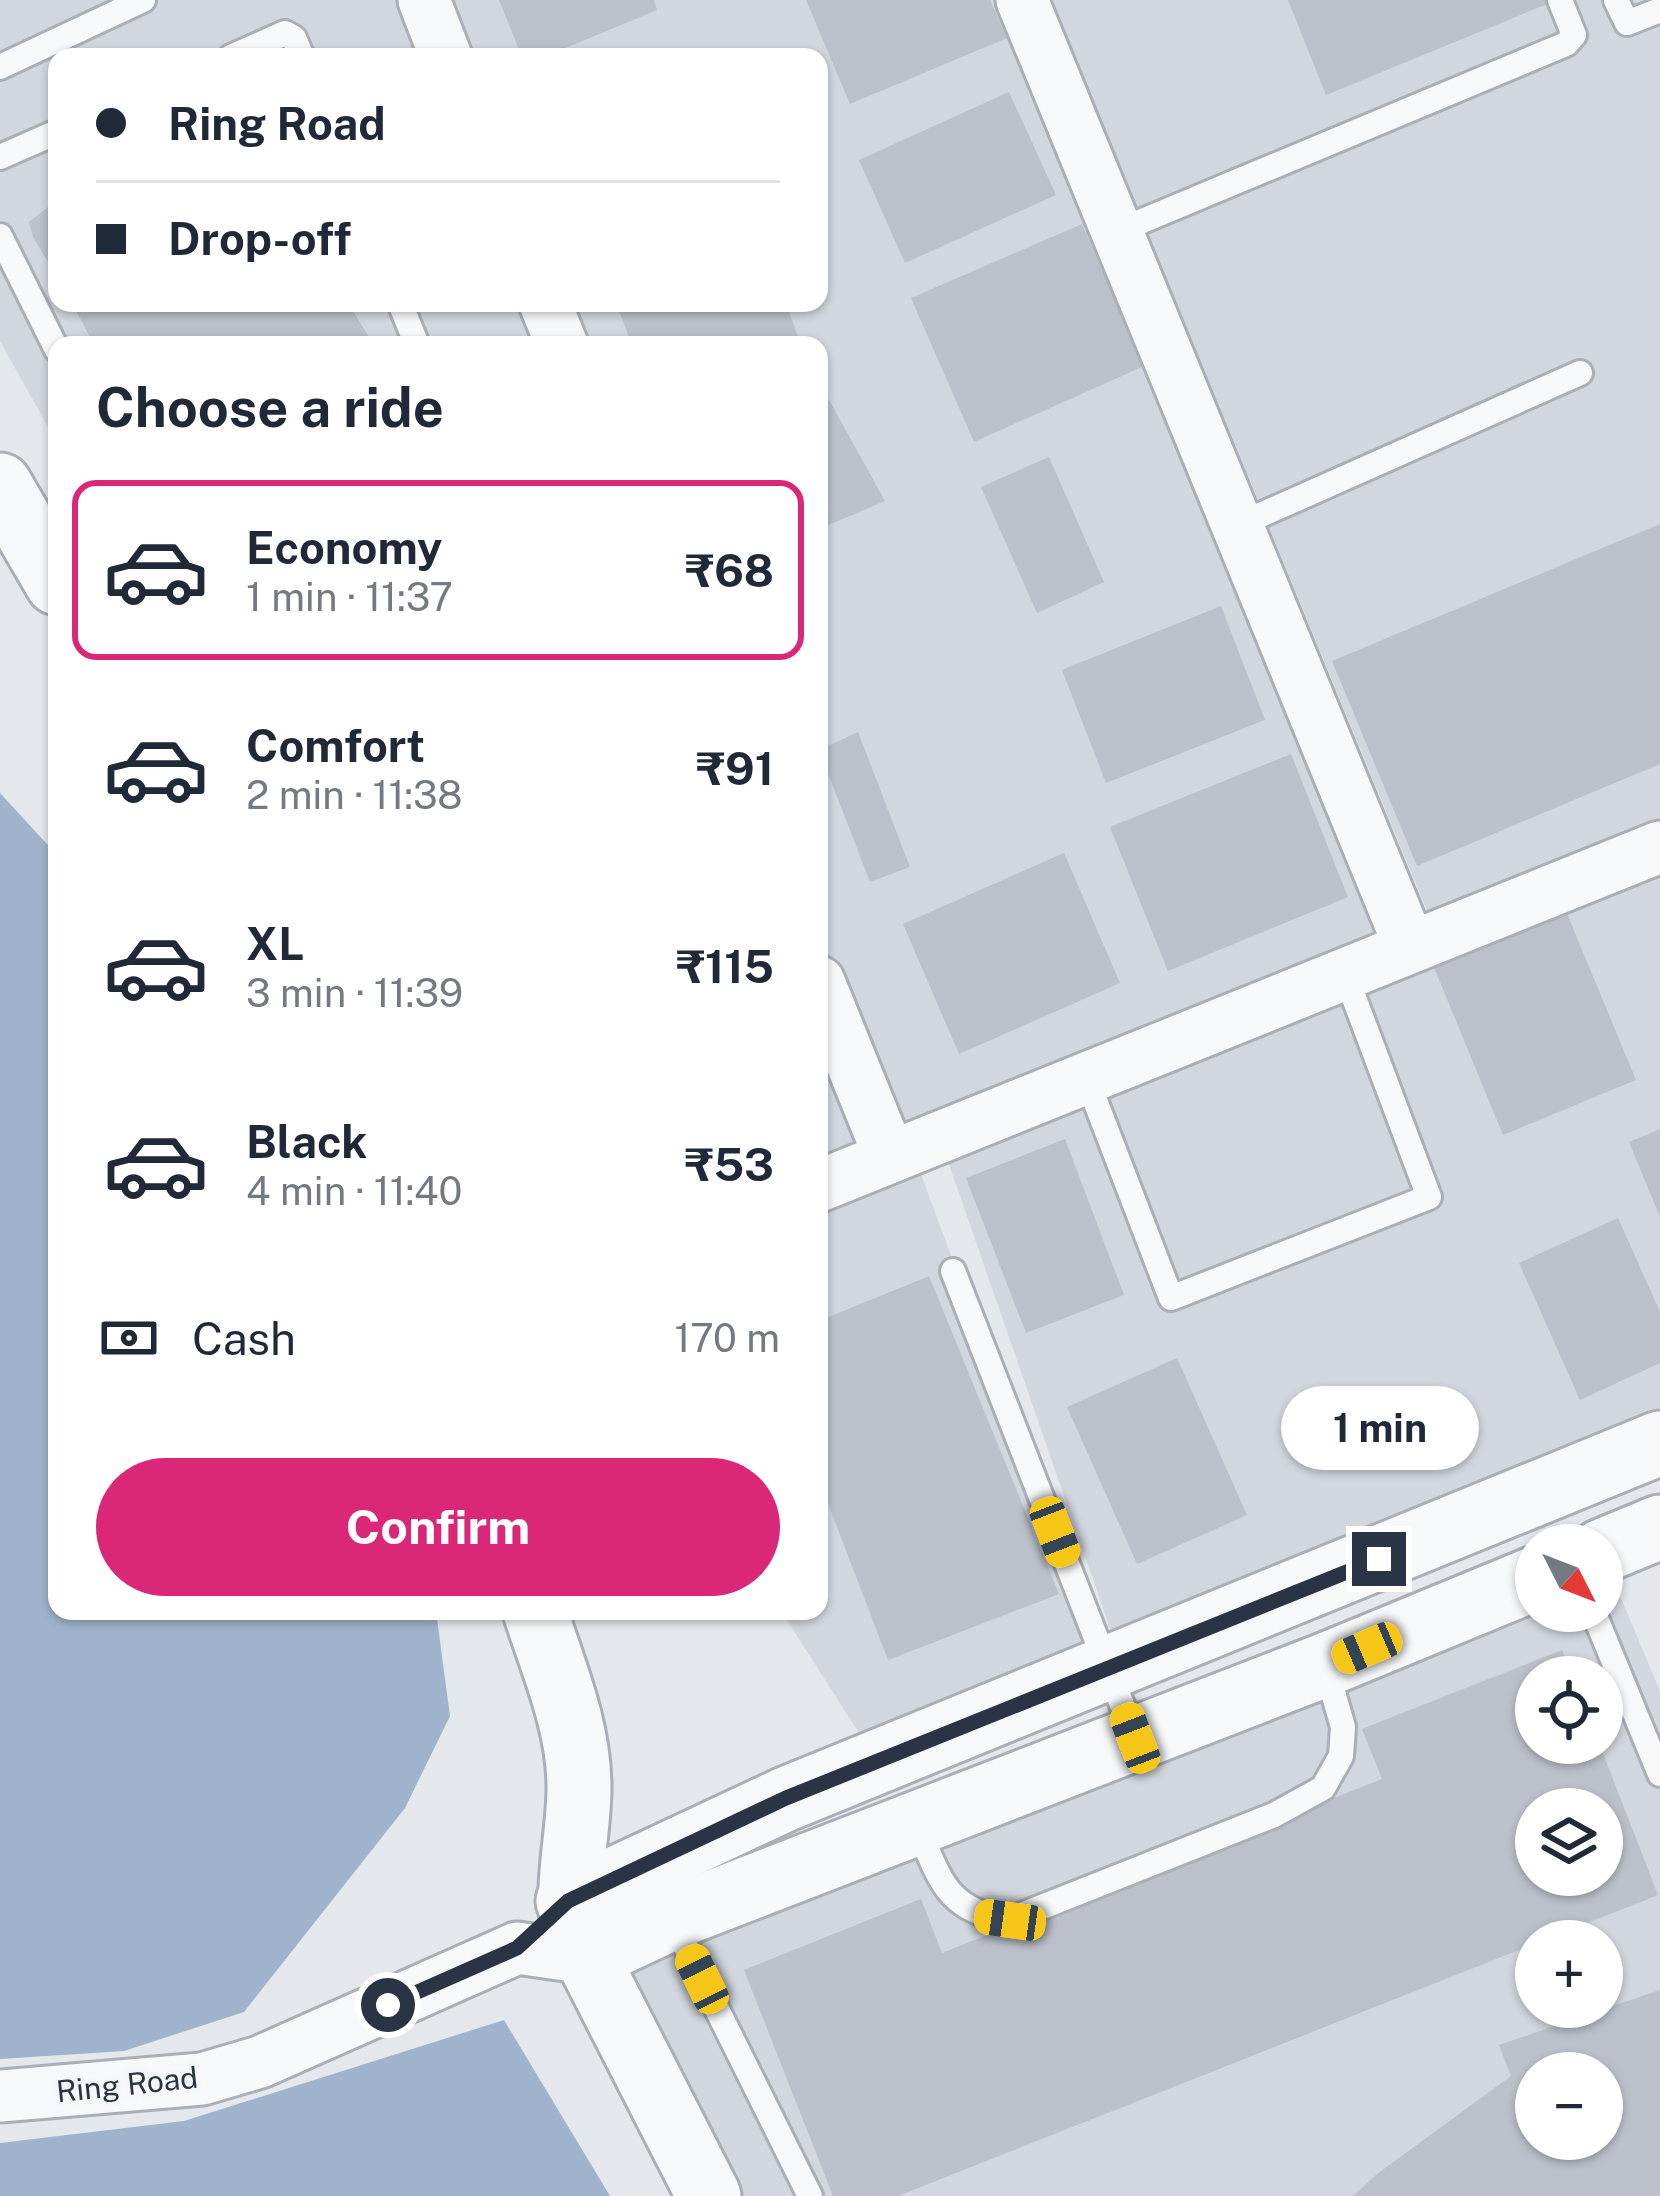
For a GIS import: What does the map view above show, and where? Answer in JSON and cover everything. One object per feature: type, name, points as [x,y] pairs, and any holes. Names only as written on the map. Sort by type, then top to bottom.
[{"type":"street","points":[[424,0],[443,48]]},
{"type":"street","points":[[1022,0],[1410,947]]},
{"type":"street","points":[[0,484],[48,567]]},
{"type":"street","points":[[828,1182],[1660,847]]},
{"type":"street","points":[[828,1004],[889,1155]]},
{"type":"street","points":[[578,1930],[661,1890],[786,1798],[1660,1443]]},
{"type":"street","points":[[1623,1542],[1660,1527]]},
{"type":"street","points":[[661,1890],[915,1823],[1325,1666],[1515,1587]]},
{"type":"street","points":[[538,1620],[575,1735],[578,1930],[709,2196]]},
{"type":"street","name":"Ring Road","points":[[0,2096],[202,2079],[241,2068],[517,1948],[578,1930]]},
{"type":"lane","points":[[0,67],[143,0]]},
{"type":"lane","points":[[1116,232],[1566,44],[1574,35],[1560,0]]},
{"type":"lane","points":[[1616,0],[1630,24],[1660,10]]},
{"type":"lane","points":[[251,48],[285,33],[298,48]]},
{"type":"lane","points":[[0,157],[48,136]]},
{"type":"lane","points":[[0,236],[50,336]]},
{"type":"lane","points":[[1236,526],[1580,374]]},
{"type":"lane","points":[[1086,1077],[1171,1298],[1429,1197],[1345,974]]},
{"type":"lane","points":[[953,1271],[1135,1738]]},
{"type":"lane","points":[[1602,1632],[1660,1774]]},
{"type":"lane","points":[[915,1823],[944,1886],[975,1915],[1010,1920],[1274,1815],[1323,1788],[1341,1756],[1343,1727],[1325,1666]]},
{"type":"lane","points":[[661,1890],[810,2196]]},
{"type":"shaded area","points":[[0,0],[1019,0],[1382,930],[903,1125],[1094,1645],[865,1742],[787,1620],[828,1620],[828,336],[48,336],[48,427],[0,341]]},
{"type":"shaded area","points":[[1052,0],[1660,0],[1660,823],[1430,918]]},
{"type":"shaded area","points":[[1660,856],[1660,1441],[1120,1657],[943,1147]]},
{"type":"shaded area","points":[[1623,1603],[1660,1691],[1660,2196],[740,2196],[615,1966],[1515,1619],[1515,1632],[1623,1632]]},
{"type":"water","points":[[0,793],[48,845],[48,1620],[437,1620],[450,1716],[405,1808],[244,2012],[124,2051],[0,2059]]},
{"type":"water","points":[[504,2020],[610,2196],[0,2196],[0,2143],[184,2121]]},
{"type":"building","points":[[499,0],[654,0],[657,10],[566,48],[518,48]]},
{"type":"building","points":[[806,0],[990,0],[1007,38],[850,104]]},
{"type":"building","points":[[1288,0],[1557,0],[1326,95]]},
{"type":"building","points":[[1009,92],[1056,195],[905,263],[859,160]]},
{"type":"building","points":[[48,207],[48,262],[33,237],[29,222]]},
{"type":"building","points":[[1082,224],[1144,366],[974,442],[911,298]]},
{"type":"building","points":[[77,312],[354,312],[368,336],[89,336]]},
{"type":"building","points":[[619,312],[789,312],[798,336],[629,336]]},
{"type":"building","points":[[828,398],[885,501],[828,525]]},
{"type":"building","points":[[1049,457],[1104,582],[1037,613],[981,487]]},
{"type":"building","points":[[1660,524],[1660,764],[1417,866],[1332,661]]},
{"type":"building","points":[[1221,606],[1265,720],[1106,783],[1062,670]]},
{"type":"building","points":[[858,732],[910,867],[870,882],[828,773],[828,746]]},
{"type":"building","points":[[1291,754],[1348,897],[1168,971],[1110,827]]},
{"type":"building","points":[[1064,853],[1120,983],[959,1054],[903,924]]},
{"type":"building","points":[[1565,909],[1636,1080],[1503,1135],[1433,965]]},
{"type":"building","points":[[1660,1129],[1660,1217],[1629,1142]]},
{"type":"building","points":[[1065,1139],[1124,1295],[1026,1333],[966,1178]]},
{"type":"building","points":[[1618,1218],[1660,1312],[1660,1363],[1580,1400],[1519,1263]]},
{"type":"building","points":[[929,1276],[1059,1594],[888,1660],[828,1503],[828,1317]]},
{"type":"building","points":[[1177,1358],[1247,1515],[1137,1564],[1067,1407]]},
{"type":"building","points":[[1515,1669],[1515,1764],[1607,1764],[1616,1788],[1515,1788],[1515,1896],[1623,1896],[1623,1805],[1658,1895],[1595,1920],[1515,1920],[1515,1952],[898,2196],[833,2196],[744,1970],[921,1899],[942,1953],[1382,1779],[1362,1729]]},
{"type":"building","points":[[1660,1990],[1660,2196],[1353,2196],[1377,2174],[1511,2076],[1499,2045],[1549,2028],[1623,2028],[1623,2003]]},
{"type":"route","points":[[388,2005],[517,1948],[568,1901],[786,1798],[1379,1559]]}]
